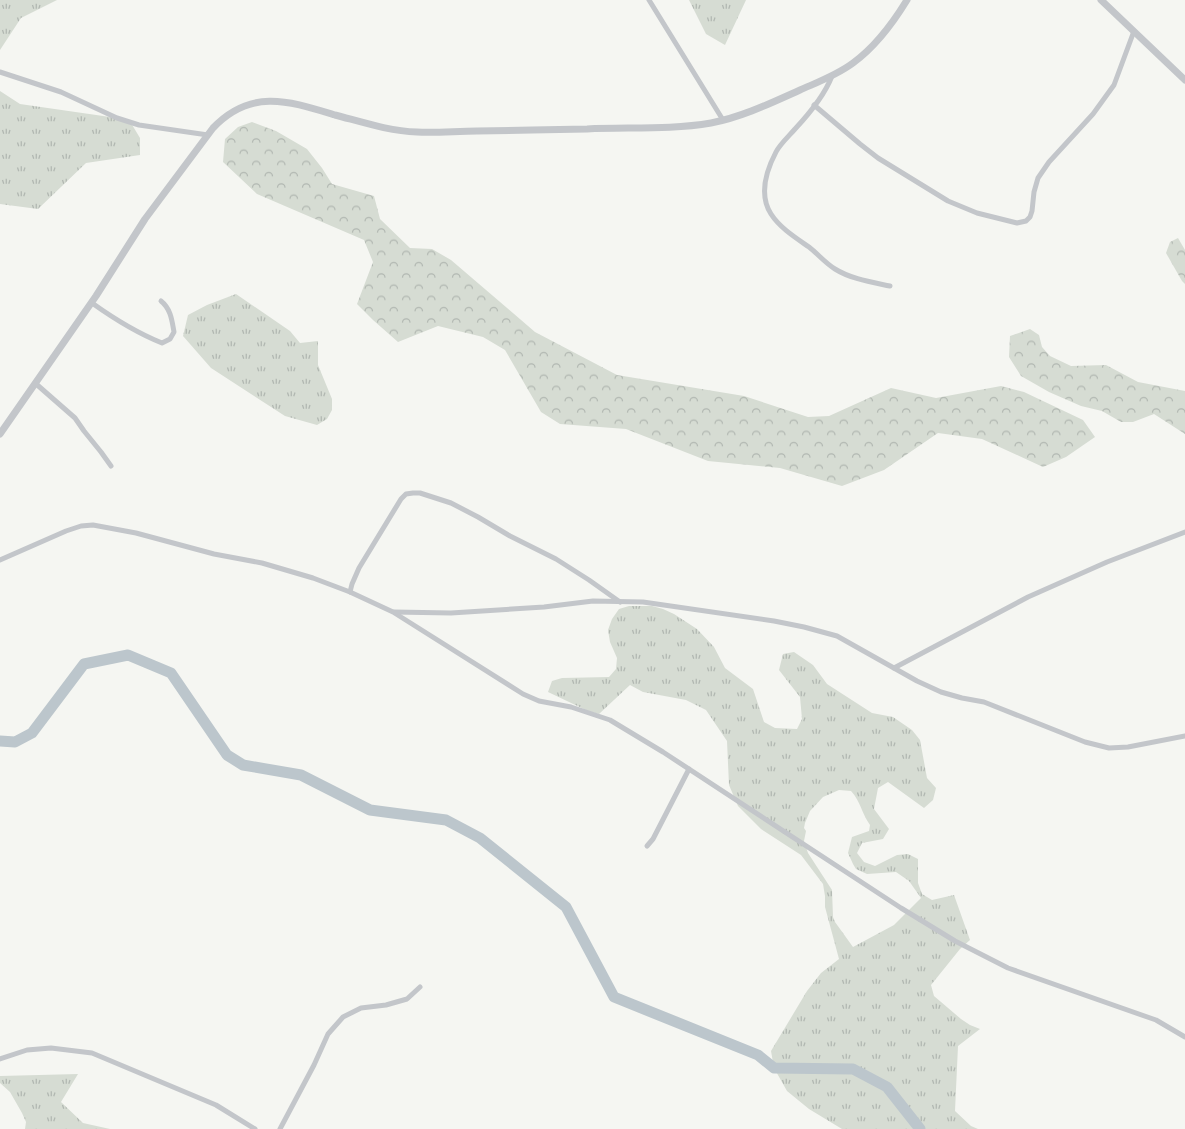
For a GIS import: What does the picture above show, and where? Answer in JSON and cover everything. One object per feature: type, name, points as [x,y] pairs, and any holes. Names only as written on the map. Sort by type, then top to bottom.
[{"type":"street","points":[[649,0],[722,120]]},
{"type":"street","points":[[0,434],[92,303],[145,219],[208,135],[220,121],[236,109],[267,101],[294,103],[379,127],[416,132],[653,128],[701,124],[742,114],[832,76],[854,62],[873,44],[895,19],[907,0]]},
{"type":"street","points":[[1101,0],[1185,80]]},
{"type":"street","points":[[814,105],[878,158],[948,201],[977,213],[1017,223],[1026,221],[1030,218],[1038,178],[1049,162],[1093,114],[1114,85],[1134,31]]},
{"type":"street","points":[[0,72],[61,92],[117,118],[139,125],[208,135]]},
{"type":"street","points":[[832,76],[829,84],[803,121],[777,150],[765,181],[766,200],[771,214],[788,232],[814,251],[823,261],[836,270],[861,280],[890,286]]},
{"type":"street","points":[[92,303],[111,317],[162,343],[170,339],[174,332],[171,315],[166,305],[161,301]]},
{"type":"street","points":[[35,384],[75,418],[111,466]]},
{"type":"street","points":[[350,592],[359,568],[401,499],[406,494],[420,493],[451,503],[556,559],[620,602]]},
{"type":"street","points":[[0,560],[66,531],[81,526],[93,525],[136,533],[214,554],[262,564],[313,578],[350,592],[393,612],[523,694],[539,701],[571,707],[610,720],[663,752],[901,908],[955,941],[1008,968],[1156,1020],[1185,1037]]},
{"type":"street","points":[[894,668],[1028,597],[1107,562],[1185,532]]},
{"type":"street","points":[[393,612],[451,613],[544,607],[593,601],[643,602],[765,620],[804,627],[837,636],[917,681],[941,692],[984,702],[1085,742],[1108,748],[1128,747],[1185,736]]},
{"type":"street","points":[[647,846],[653,839],[689,769]]},
{"type":"street","points":[[280,1129],[328,1034],[343,1017],[361,1008],[386,1005],[407,999],[420,987]]},
{"type":"street","points":[[0,1058],[27,1050],[51,1048],[92,1053],[216,1105],[255,1129]]},
{"type":"green space","points":[[0,0],[57,0],[21,18],[0,50]]},
{"type":"green space","points":[[689,0],[746,0],[725,45],[706,34]]},
{"type":"green space","points":[[0,91],[20,104],[117,118],[131,123],[140,138],[140,155],[86,163],[38,209],[0,204]]},
{"type":"green space","points":[[252,122],[276,131],[307,149],[332,184],[374,196],[380,219],[410,248],[432,249],[451,260],[535,332],[617,375],[744,396],[808,417],[829,416],[891,388],[936,398],[1001,386],[1024,392],[1083,420],[1095,437],[1066,457],[1043,467],[982,439],[938,433],[884,470],[842,486],[780,468],[708,461],[626,429],[560,424],[541,412],[505,350],[483,337],[438,326],[398,342],[373,320],[357,304],[373,262],[364,240],[257,194],[223,162],[225,139],[238,127]]},
{"type":"green space","points":[[1178,238],[1185,250],[1185,284],[1166,253],[1170,242]]},
{"type":"green space","points":[[236,294],[290,331],[300,343],[318,341],[318,365],[332,399],[332,410],[327,419],[317,425],[285,416],[211,368],[183,336],[188,315],[207,305]]},
{"type":"green space","points":[[1030,329],[1039,335],[1042,347],[1050,356],[1071,366],[1106,365],[1138,382],[1185,391],[1185,434],[1154,414],[1133,422],[1121,422],[1102,411],[1081,406],[1049,392],[1021,376],[1009,357],[1010,336]]},
{"type":"green space","points":[[629,606],[652,606],[674,614],[697,629],[714,647],[725,668],[753,689],[764,722],[775,728],[797,729],[802,719],[800,697],[779,670],[783,654],[794,652],[813,665],[827,684],[872,713],[893,717],[912,730],[920,740],[927,778],[936,788],[933,800],[924,808],[888,782],[878,788],[874,809],[889,829],[883,839],[862,843],[857,853],[864,862],[875,866],[897,855],[908,854],[918,859],[918,883],[922,894],[932,900],[954,895],[970,940],[960,949],[931,985],[934,996],[961,1019],[980,1029],[958,1046],[955,1111],[971,1126],[978,1129],[842,1129],[809,1109],[787,1091],[774,1068],[771,1051],[807,991],[821,973],[839,959],[825,907],[823,884],[801,855],[761,829],[738,806],[729,785],[727,741],[706,710],[686,700],[643,692],[630,685],[599,714],[588,711],[548,692],[552,681],[562,678],[609,677],[616,669],[617,658],[610,642],[608,630],[612,619],[619,609]],"holes":[[[839,790],[851,791],[870,825],[869,831],[852,837],[848,853],[856,869],[867,874],[896,872],[909,881],[921,898],[894,925],[853,947],[835,922],[833,917],[832,890],[808,853],[804,841],[806,831],[804,828],[810,811],[823,797]]]},
{"type":"green space","points":[[78,1074],[61,1102],[83,1123],[110,1129],[25,1129],[26,1122],[22,1113],[10,1092],[0,1083],[0,1076]]},
{"type":"waterway","points":[[0,741],[15,742],[32,733],[84,664],[128,655],[171,673],[227,755],[243,765],[301,775],[370,810],[446,820],[480,838],[566,907],[614,997],[758,1055],[774,1068],[853,1069],[887,1087],[920,1129]]}]
